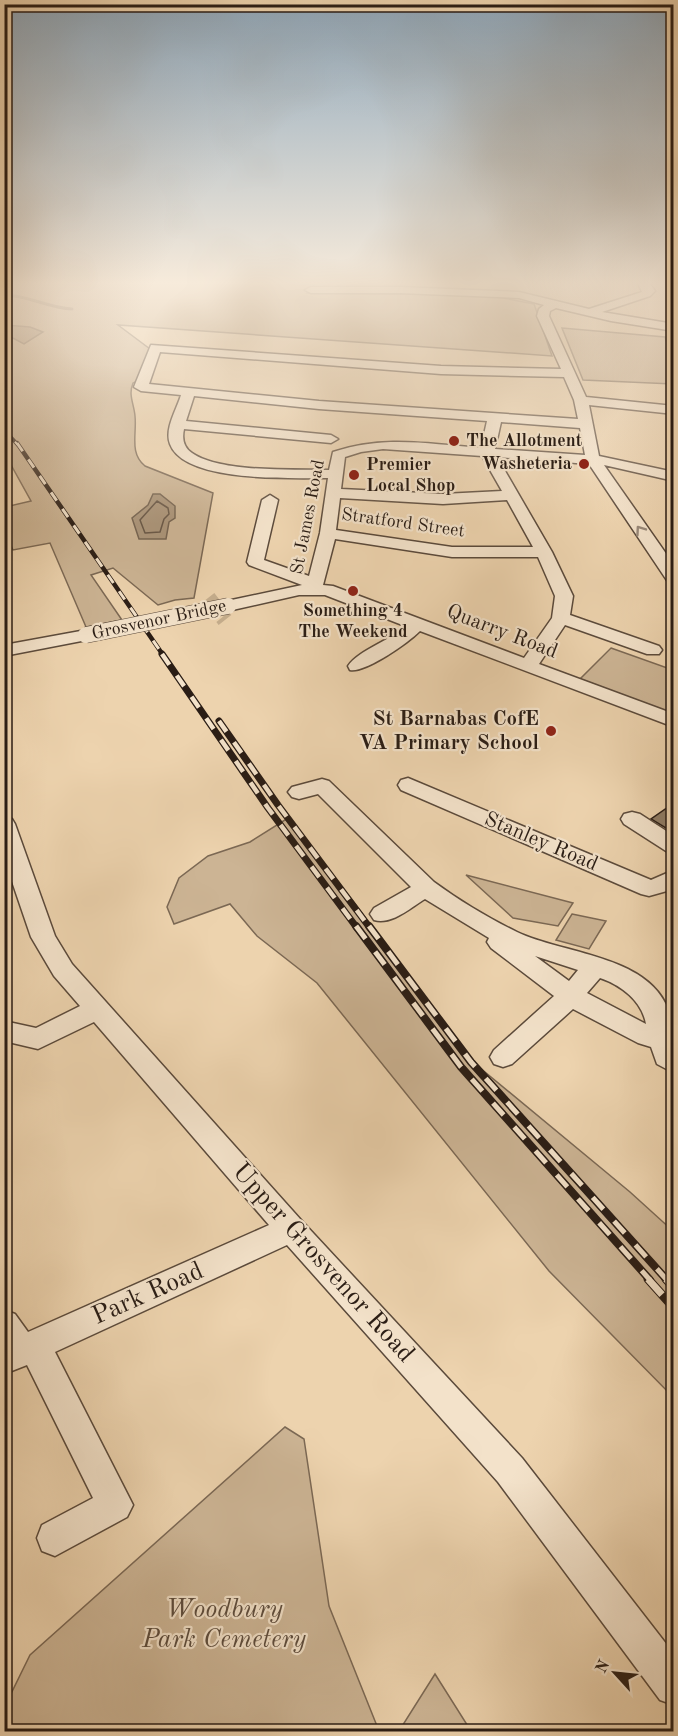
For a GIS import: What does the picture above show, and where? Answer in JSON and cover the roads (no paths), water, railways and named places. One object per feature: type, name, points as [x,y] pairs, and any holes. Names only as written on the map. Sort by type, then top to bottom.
[{"type":"street","points":[[150,362],[141,387],[319,405],[585,424]]},
{"type":"street","points":[[337,362],[441,370],[568,373]]},
{"type":"street","points":[[563,362],[581,400],[593,459],[674,578]]},
{"type":"street","points":[[189,392],[176,443],[182,453],[206,465],[230,470],[334,474]]},
{"type":"street","points":[[581,400],[674,410]]},
{"type":"street","points":[[319,405],[338,455]]},
{"type":"street","points":[[495,418],[487,452],[544,552],[564,596],[561,618],[528,666]]},
{"type":"street","points":[[179,424],[331,439]]},
{"type":"street","name":"St James Road","points":[[315,586],[328,533],[338,455],[360,448],[383,445],[593,459],[674,477]]},
{"type":"street","points":[[334,493],[442,499],[510,495]]},
{"type":"street","name":"Quarry Road","points":[[270,500],[255,562],[674,721]]},
{"type":"street","name":"Stratford Street","points":[[328,533],[452,552],[544,552]]},
{"type":"street","name":"Grosvenor Bridge","points":[[4,651],[315,586]]},
{"type":"street","points":[[561,618],[634,636],[653,650]]},
{"type":"street","points":[[351,648],[362,661],[388,648],[417,624]]},
{"type":"street","name":"Stanley Road","points":[[408,785],[649,888],[665,884],[674,878]]},
{"type":"street","points":[[298,792],[322,786],[435,895],[572,996],[647,1036],[661,1039]]},
{"type":"street","points":[[632,819],[674,846]]},
{"type":"street","name":"Upper Grosvenor Road","points":[[4,824],[43,937],[63,970],[291,1229],[510,1470],[674,1686]]},
{"type":"street","points":[[382,914],[435,895]]},
{"type":"street","points":[[435,895],[510,939],[617,974],[642,991],[656,1010],[666,1057],[674,1063]]},
{"type":"street","points":[[503,1057],[572,996],[594,968]]},
{"type":"street","points":[[4,1030],[39,1039],[98,1010]]},
{"type":"street","name":"Park Road","points":[[21,1351],[291,1229]]},
{"type":"street","points":[[4,1325],[115,1505],[55,1538]]},
{"type":"water","points":[[153,494],[160,494],[175,506],[175,518],[169,522],[166,539],[139,539],[132,518],[148,505]]},
{"type":"tunnel","points":[[208,598],[225,620]]},
{"type":"railway","points":[[4,430],[18,445]]},
{"type":"railway","points":[[17,443],[163,655]]},
{"type":"railway","points":[[162,654],[268,808],[357,928]]},
{"type":"railway","points":[[219,721],[278,805],[370,928]]},
{"type":"railway","points":[[356,926],[461,1067],[650,1280]]},
{"type":"railway","points":[[369,926],[471,1062],[667,1280]]},
{"type":"railway","points":[[648,1279],[674,1308]]},
{"type":"railway","points":[[666,1279],[674,1288]]},
{"type":"place","name":"The Allotment","points":[[454,441]]},
{"type":"place","name":"Washeteria","points":[[584,464]]},
{"type":"place","name":"Premier Local Shop","points":[[354,475]]},
{"type":"place","name":"Something 4 The Weekend","points":[[353,591]]},
{"type":"place","name":"St Barnabas CofE VA Primary School","points":[[551,731]]},
{"type":"park label","name":"Woodbury Park Cemetery","points":[[224,1624]]}]
